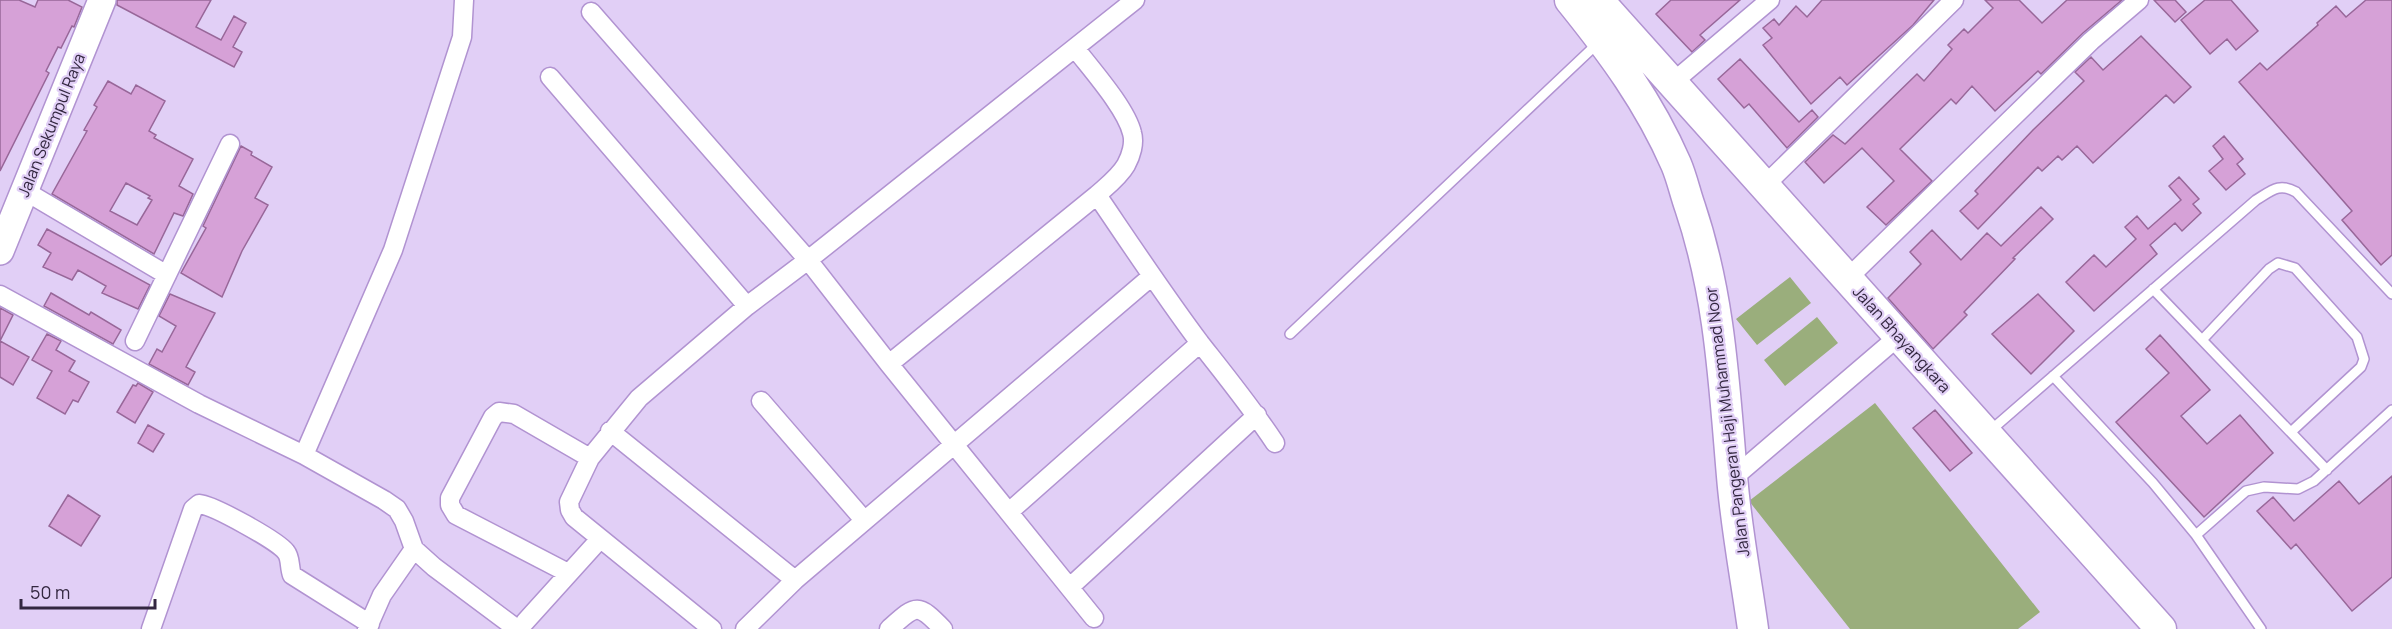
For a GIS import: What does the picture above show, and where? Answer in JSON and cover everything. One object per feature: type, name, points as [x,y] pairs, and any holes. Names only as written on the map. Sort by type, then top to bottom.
[{"type":"main road","name":"Jalan Sekumpul Raya","points":[[2,241],[25,191],[102,0]]},
{"type":"main road","name":"Jalan Pangeran Haji Muhammad Noor","points":[[1570,0],[1623,68],[1653,117],[1676,166],[1695,220],[1718,318],[1732,479],[1753,629]]},
{"type":"main road","name":"Jalan Bhayangkara","points":[[1598,0],[2161,629]]},
{"type":"street","points":[[304,455],[397,241],[462,37],[464,0]]},
{"type":"street","points":[[712,629],[574,517],[570,510],[572,493],[590,458],[639,398],[747,306],[1136,0]]},
{"type":"street","points":[[1672,82],[1770,0]]},
{"type":"street","points":[[1764,186],[1954,0]]},
{"type":"street","points":[[1848,278],[2091,41],[2139,0]]},
{"type":"street","points":[[591,12],[808,260],[1094,618]]},
{"type":"street","points":[[889,364],[1097,195],[1115,179],[1126,165],[1132,149],[1132,134],[1114,100],[1075,48]]},
{"type":"street","points":[[550,77],[747,306]]},
{"type":"street","points":[[135,341],[230,144]]},
{"type":"street","points":[[25,191],[167,274]]},
{"type":"street","points":[[1097,195],[1200,343],[1257,415],[1275,443]]},
{"type":"street","points":[[746,629],[795,580],[864,520],[1152,276]]},
{"type":"street","points":[[0,295],[199,405],[304,455],[396,509],[404,521],[414,549],[434,567],[521,625],[600,539]]},
{"type":"street","points":[[1732,479],[1899,336]]},
{"type":"street","points":[[1009,512],[1200,343]]},
{"type":"street","points":[[761,401],[864,520]]},
{"type":"street","points":[[568,573],[456,515],[450,505],[450,498],[494,417],[499,412],[514,414],[590,458]]},
{"type":"street","points":[[1070,587],[1257,415]]},
{"type":"street","points":[[610,431],[795,580]]},
{"type":"street","points":[[151,629],[193,509],[199,504],[216,509],[279,545],[289,556],[292,575],[369,626],[382,595],[414,549]]},
{"type":"street","points":[[889,629],[910,610],[916,609],[928,613],[943,629]]},
{"type":"lane","points":[[1290,334],[1602,39]]},
{"type":"lane","points":[[1987,434],[2256,200],[2276,188],[2287,186],[2296,192],[2392,294]]},
{"type":"lane","points":[[2202,340],[2269,269],[2278,264],[2295,268],[2357,337],[2364,360],[2361,367],[2291,432]]},
{"type":"lane","points":[[2153,289],[2327,470]]},
{"type":"lane","points":[[2053,376],[2153,483],[2196,535],[2261,629]]},
{"type":"lane","points":[[2196,535],[2246,491],[2264,487],[2298,489],[2314,481],[2392,410]]},
{"type":"green space","points":[[1790,277],[1811,303],[1757,345],[1736,319]]},
{"type":"green space","points":[[1817,317],[1838,343],[1785,386],[1764,360]]},
{"type":"green space","points":[[1875,403],[2040,612],[2018,629],[1850,629],[1749,501]]},
{"type":"building","points":[[0,0],[19,0],[35,7],[38,0],[68,0],[82,7],[74,27],[72,26],[61,48],[58,47],[46,71],[49,73],[0,171]]},
{"type":"building","points":[[117,0],[211,0],[196,27],[221,40],[234,16],[246,23],[233,47],[242,52],[234,67],[117,5]]},
{"type":"building","points":[[1671,0],[1740,0],[1700,35],[1705,40],[1692,52],[1656,14]]},
{"type":"building","points":[[1822,0],[1934,0],[1913,25],[1847,85],[1840,77],[1811,104],[1763,45],[1772,38],[1763,28],[1774,19],[1779,25],[1796,6],[1807,17]]},
{"type":"building","points":[[1985,0],[2019,0],[2042,23],[2067,0],[2122,0],[2083,33],[2041,74],[2038,71],[1995,111],[1972,86],[1956,104],[1951,99],[1900,149],[1932,181],[1886,225],[1867,207],[1894,181],[1862,148],[1824,183],[1805,162],[1833,135],[1845,144],[1917,74],[1924,81],[1952,49],[1948,45],[1964,29],[1968,33],[1993,8]]},
{"type":"building","points":[[2154,0],[2175,0],[2186,12],[2175,22]]},
{"type":"building","points":[[2205,0],[2231,0],[2258,31],[2236,50],[2227,39],[2210,54],[2181,20]]},
{"type":"building","points":[[2366,0],[2392,0],[2392,255],[2381,265],[2342,220],[2352,211],[2239,82],[2260,63],[2267,70],[2336,6],[2346,17]]},
{"type":"building","points":[[2141,36],[2191,87],[2174,103],[2166,95],[2093,163],[2077,146],[2062,160],[2058,156],[2042,171],[2038,167],[1978,229],[1960,211],[1978,194],[1975,191],[2033,130],[2084,81],[2075,72],[2091,57],[2103,70]]},
{"type":"building","points":[[1740,59],[1799,122],[1812,110],[1818,117],[1787,148],[1749,104],[1744,108],[1718,79]]},
{"type":"building","points":[[108,81],[131,94],[136,85],[165,101],[149,131],[156,135],[154,138],[193,159],[179,186],[193,194],[183,216],[174,213],[154,254],[52,194],[87,131],[84,130],[97,107],[94,105]],"holes":[[[126,183],[150,196],[148,198],[152,200],[137,225],[110,211]]]},
{"type":"building","points":[[2224,136],[2243,159],[2237,164],[2245,174],[2226,190],[2209,171],[2223,159],[2213,146]]},
{"type":"building","points":[[241,146],[252,152],[251,155],[272,167],[255,198],[268,205],[242,251],[222,297],[181,273],[206,228],[203,226]]},
{"type":"building","points":[[2179,177],[2199,199],[2193,204],[2201,213],[2182,231],[2175,223],[2150,245],[2157,254],[2094,311],[2066,282],[2094,255],[2106,267],[2136,239],[2125,227],[2137,216],[2148,229],[2181,200],[2169,186]]},
{"type":"building","points":[[2041,207],[2053,219],[2013,258],[2015,259],[1964,312],[1967,315],[1933,349],[1888,298],[1921,264],[1910,252],[1932,230],[1961,260],[1987,233],[2001,246]]},
{"type":"building","points":[[47,229],[150,285],[138,309],[102,293],[106,286],[78,270],[72,280],[43,267],[51,253],[38,245]]},
{"type":"building","points":[[51,293],[89,315],[91,312],[121,330],[113,344],[44,306]]},
{"type":"building","points":[[170,294],[215,313],[186,367],[195,372],[188,385],[149,364],[157,349],[162,352],[176,326],[159,316]]},
{"type":"building","points":[[2038,294],[2074,331],[2031,374],[1992,334]]},
{"type":"building","points":[[0,308],[13,315],[0,341]]},
{"type":"building","points":[[47,334],[61,341],[56,350],[75,361],[69,371],[89,382],[78,402],[73,400],[65,414],[37,398],[52,371],[32,360]]},
{"type":"building","points":[[2160,335],[2210,390],[2181,416],[2207,444],[2240,415],[2273,453],[2204,517],[2116,422],[2169,373],[2146,349]]},
{"type":"building","points":[[0,341],[29,357],[13,385],[0,377]]},
{"type":"building","points":[[138,383],[153,392],[135,423],[117,412],[133,385],[136,386]]},
{"type":"building","points":[[1935,410],[1972,453],[1950,471],[1913,428]]},
{"type":"building","points":[[148,425],[164,434],[153,452],[138,443]]},
{"type":"building","points":[[2392,476],[2392,577],[2352,611],[2296,544],[2291,549],[2257,511],[2273,497],[2294,521],[2339,481],[2359,504]]},
{"type":"building","points":[[68,495],[100,516],[81,546],[49,526]]}]
